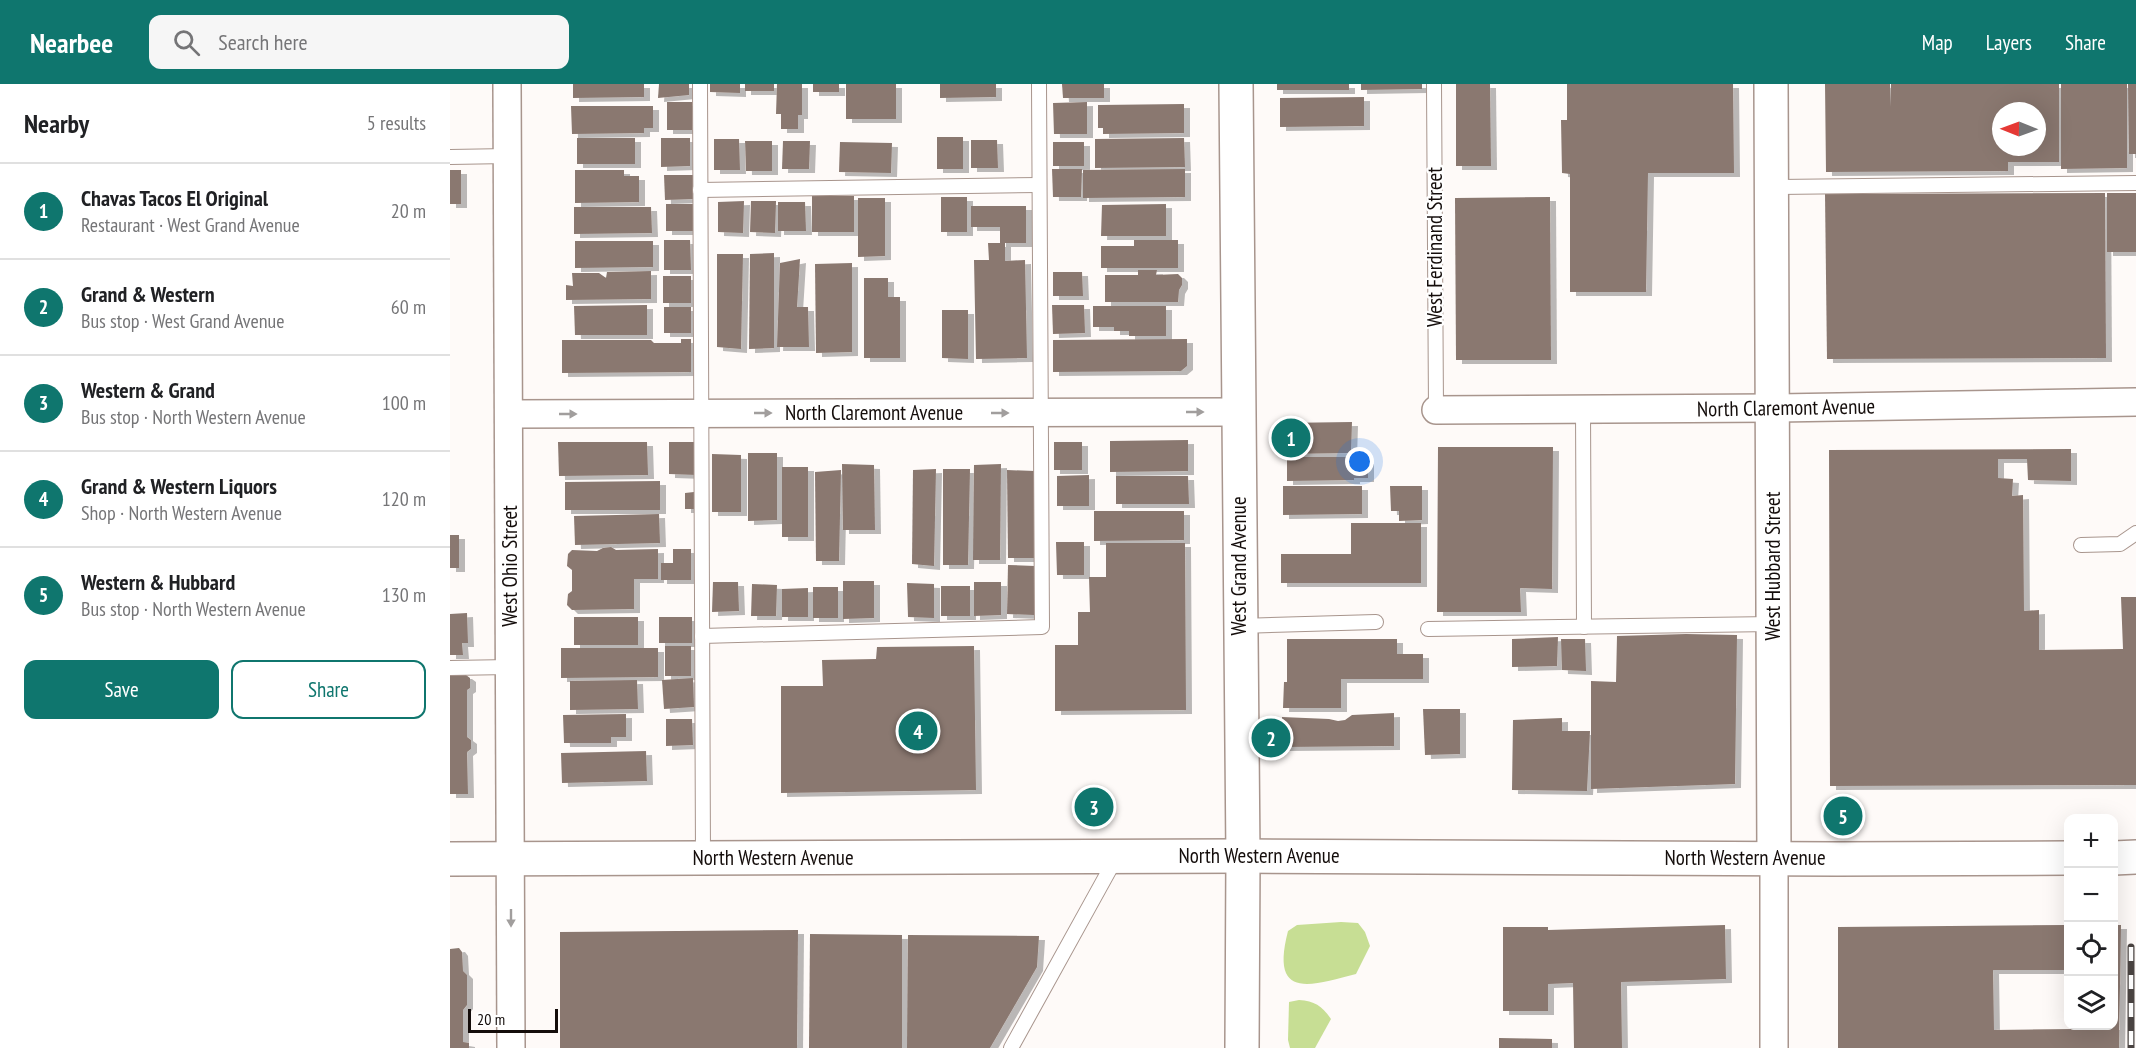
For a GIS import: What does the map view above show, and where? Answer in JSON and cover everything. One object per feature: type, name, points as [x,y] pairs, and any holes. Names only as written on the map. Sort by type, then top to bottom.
[{"type":"main road","name":"West Grand Avenue","points":[[1236,84],[1243,856],[1242,1048]]},
{"type":"main road","name":"West Hubbard Street","points":[[1771,84],[1774,859]]},
{"type":"main road","name":"North Western Avenue","points":[[450,859],[1116,856],[2064,858]]},
{"type":"main road","points":[[2118,858],[2136,858]]},
{"type":"street","name":"West Ohio Street","points":[[507,84],[511,1048]]},
{"type":"street","name":"North Claremont Avenue","points":[[1436,410],[1772,408],[2136,402]]},
{"type":"street","name":"North Claremont Avenue","points":[[509,414],[1238,412]]},
{"type":"street","name":"West Hubbard Street","points":[[1774,859],[1774,1048]]},
{"type":"lane","points":[[700,84],[703,858]]},
{"type":"lane","points":[[702,636],[1042,627],[1039,84]]},
{"type":"lane","name":"West Ferdinand Street","points":[[1434,84],[1436,410]]},
{"type":"lane","points":[[450,157],[508,156]]},
{"type":"lane","points":[[1772,187],[2136,183]]},
{"type":"lane","points":[[700,190],[1039,185]]},
{"type":"lane","points":[[1583,409],[1584,627]]},
{"type":"lane","points":[[2080,545],[2120,544],[2136,533]]},
{"type":"lane","points":[[1240,626],[1376,622]]},
{"type":"lane","points":[[1428,629],[1773,624]]},
{"type":"lane","points":[[450,668],[510,667]]},
{"type":"lane","points":[[1011,1048],[1116,856]]},
{"type":"green space","points":[[1358,923],[1365,932],[1370,946],[1356,974],[1310,984],[1298,983],[1289,978],[1285,969],[1284,953],[1288,931],[1297,925]]},
{"type":"green space","points":[[1299,1000],[1318,1005],[1331,1019],[1315,1048],[1290,1048],[1288,1040],[1289,1002]]},
{"type":"building","points":[[573,84],[644,84],[644,97],[573,98]]},
{"type":"building","points":[[659,84],[689,84],[689,95],[658,98]]},
{"type":"building","points":[[710,84],[740,84],[740,93],[710,92]]},
{"type":"building","points":[[745,84],[774,84],[774,91],[745,91]]},
{"type":"building","points":[[777,84],[802,84],[802,115],[798,115],[798,129],[781,129],[781,114],[776,114]]},
{"type":"building","points":[[813,84],[839,84],[839,92],[813,92]]},
{"type":"building","points":[[846,84],[896,84],[896,119],[846,119]]},
{"type":"building","points":[[940,84],[996,84],[996,97],[940,98]]},
{"type":"building","points":[[1062,84],[1104,84],[1104,98],[1063,98]]},
{"type":"building","points":[[1277,84],[1349,84],[1349,90],[1277,90]]},
{"type":"building","points":[[1361,84],[1422,84],[1422,89],[1361,90]]},
{"type":"building","points":[[1456,84],[1490,84],[1491,166],[1456,166]]},
{"type":"building","points":[[1567,84],[1733,84],[1734,173],[1648,173],[1646,292],[1570,292],[1570,174],[1562,173],[1561,120],[1567,120]]},
{"type":"building","points":[[1825,84],[1890,84],[1890,107],[1891,84],[2059,84],[2059,162],[2008,162],[2008,171],[1826,172]]},
{"type":"building","points":[[2061,84],[2127,84],[2127,168],[2061,169]]},
{"type":"building","points":[[2128,84],[2136,84],[2136,154],[2129,154]]},
{"type":"building","points":[[1364,97],[1364,126],[1280,127],[1280,98]]},
{"type":"building","points":[[667,102],[692,102],[692,130],[667,130]]},
{"type":"building","points":[[1087,102],[1087,134],[1054,134],[1053,103]]},
{"type":"building","points":[[1184,104],[1184,133],[1103,134],[1103,128],[1098,128],[1098,105]]},
{"type":"building","points":[[571,106],[653,106],[653,128],[644,128],[644,133],[572,134]]},
{"type":"building","points":[[937,137],[963,137],[963,169],[937,169]]},
{"type":"building","points":[[577,138],[635,138],[635,164],[577,164]]},
{"type":"building","points":[[661,138],[690,138],[690,166],[661,167]]},
{"type":"building","points":[[1184,138],[1185,167],[1095,168],[1095,139]]},
{"type":"building","points":[[714,139],[739,139],[740,170],[714,170]]},
{"type":"building","points":[[971,140],[997,140],[998,168],[971,168]]},
{"type":"building","points":[[745,141],[772,141],[772,171],[746,171]]},
{"type":"building","points":[[783,141],[810,141],[809,169],[782,169]]},
{"type":"building","points":[[840,142],[892,143],[891,173],[839,172]]},
{"type":"building","points":[[1053,142],[1084,142],[1084,166],[1053,166]]},
{"type":"building","points":[[1052,169],[1082,169],[1081,197],[1053,197]]},
{"type":"building","points":[[1185,169],[1185,197],[1083,198],[1083,170]]},
{"type":"building","points":[[450,170],[461,170],[461,204],[450,204]]},
{"type":"building","points":[[575,170],[624,170],[624,176],[639,176],[639,202],[575,203]]},
{"type":"building","points":[[664,175],[694,175],[694,199],[665,200]]},
{"type":"building","points":[[2105,193],[2106,358],[1827,359],[1825,194]]},
{"type":"building","points":[[2107,193],[2136,193],[2136,252],[2107,252]]},
{"type":"building","points":[[812,196],[854,196],[854,232],[812,232]]},
{"type":"building","points":[[941,197],[967,197],[967,232],[941,232]]},
{"type":"building","points":[[1550,197],[1551,360],[1456,360],[1455,198]]},
{"type":"building","points":[[858,198],[885,198],[885,256],[858,257]]},
{"type":"building","points":[[744,201],[743,233],[718,232],[718,202]]},
{"type":"building","points":[[751,201],[776,201],[775,233],[750,232]]},
{"type":"building","points":[[778,202],[805,202],[806,231],[778,231]]},
{"type":"building","points":[[666,204],[693,204],[693,231],[666,231]]},
{"type":"building","points":[[1166,204],[1166,236],[1101,236],[1102,205]]},
{"type":"building","points":[[971,206],[1026,206],[1026,243],[1005,243],[1005,261],[1025,260],[1027,358],[976,359],[974,260],[989,260],[988,243],[1000,243],[1000,227],[971,227]]},
{"type":"building","points":[[574,207],[651,207],[652,233],[574,234]]},
{"type":"building","points":[[664,240],[690,240],[691,270],[664,270]]},
{"type":"building","points":[[1134,240],[1178,240],[1178,268],[1101,268],[1101,246],[1134,246]]},
{"type":"building","points":[[575,241],[653,241],[653,267],[575,268]]},
{"type":"building","points":[[774,253],[774,348],[749,349],[750,254]]},
{"type":"building","points":[[717,254],[743,254],[741,349],[717,347]]},
{"type":"building","points":[[800,259],[797,307],[808,307],[809,347],[777,347],[780,263]]},
{"type":"building","points":[[852,263],[852,352],[816,353],[815,264]]},
{"type":"building","points":[[1138,270],[1157,270],[1156,275],[1178,274],[1182,278],[1182,285],[1178,302],[1105,302],[1105,275],[1138,275]]},
{"type":"building","points":[[651,271],[651,299],[566,300],[566,285],[573,286],[572,273],[599,273],[606,278],[607,272]]},
{"type":"building","points":[[1053,272],[1082,272],[1083,296],[1053,296]]},
{"type":"building","points":[[663,276],[691,276],[691,303],[663,303]]},
{"type":"building","points":[[864,278],[888,278],[888,297],[900,297],[900,358],[864,358]]},
{"type":"building","points":[[647,305],[647,335],[575,335],[574,306]]},
{"type":"building","points":[[1052,305],[1084,305],[1085,333],[1053,334]]},
{"type":"building","points":[[1093,306],[1166,306],[1166,336],[1129,336],[1129,331],[1114,331],[1114,327],[1093,327]]},
{"type":"building","points":[[664,307],[691,307],[691,333],[664,333]]},
{"type":"building","points":[[942,310],[968,310],[968,359],[942,358]]},
{"type":"building","points":[[681,339],[691,339],[691,372],[562,373],[562,340],[651,340],[654,343],[681,343]]},
{"type":"building","points":[[1187,339],[1187,366],[1181,371],[1053,372],[1053,340]]},
{"type":"building","points":[[1352,422],[1351,453],[1281,454],[1281,423]]},
{"type":"building","points":[[1188,440],[1188,471],[1110,472],[1110,441]]},
{"type":"building","points":[[558,442],[647,442],[648,475],[559,476]]},
{"type":"building","points":[[669,442],[697,442],[697,475],[669,474]]},
{"type":"building","points":[[1054,442],[1082,442],[1082,470],[1054,470]]},
{"type":"building","points":[[1438,447],[1553,447],[1552,589],[1520,588],[1521,612],[1437,612]]},
{"type":"building","points":[[2071,449],[2071,481],[2028,480],[2027,459],[1998,459],[1998,478],[2013,479],[2012,496],[2023,495],[2024,611],[2039,610],[2039,650],[2123,649],[2121,597],[2136,597],[2136,785],[1830,786],[1829,450]]},
{"type":"building","points":[[748,453],[777,453],[777,520],[748,521]]},
{"type":"building","points":[[712,454],[741,455],[741,512],[712,512]]},
{"type":"building","points":[[1287,457],[1355,457],[1355,460],[1368,460],[1368,478],[1287,481]]},
{"type":"building","points":[[842,464],[874,465],[875,530],[843,530]]},
{"type":"building","points":[[1001,464],[1000,560],[973,560],[974,465]]},
{"type":"building","points":[[782,467],[808,467],[808,537],[782,537]]},
{"type":"building","points":[[936,469],[934,566],[912,564],[913,470]]},
{"type":"building","points":[[943,469],[970,469],[968,565],[943,565]]},
{"type":"building","points":[[841,470],[839,561],[816,561],[815,472]]},
{"type":"building","points":[[1007,470],[1035,471],[1035,558],[1008,558]]},
{"type":"building","points":[[1089,475],[1089,506],[1057,506],[1057,476]]},
{"type":"building","points":[[1116,476],[1188,476],[1189,504],[1116,504]]},
{"type":"building","points":[[660,481],[660,510],[565,510],[565,482]]},
{"type":"building","points":[[1283,486],[1362,486],[1362,514],[1283,515]]},
{"type":"building","points":[[1390,486],[1422,486],[1422,520],[1399,521],[1399,511],[1391,511]]},
{"type":"building","points":[[694,492],[694,509],[685,509],[685,493]]},
{"type":"building","points":[[1094,511],[1184,511],[1184,540],[1094,541]]},
{"type":"building","points":[[659,514],[660,543],[575,545],[574,516]]},
{"type":"building","points":[[1351,523],[1421,523],[1421,583],[1281,583],[1281,554],[1351,554]]},
{"type":"building","points":[[450,535],[459,535],[459,568],[450,568]]},
{"type":"building","points":[[1056,542],[1084,542],[1084,575],[1057,575]]},
{"type":"building","points":[[1106,543],[1185,543],[1186,710],[1055,711],[1055,645],[1078,645],[1078,612],[1090,612],[1089,577],[1106,577]]},
{"type":"building","points":[[611,547],[616,550],[658,549],[658,579],[634,579],[634,609],[572,610],[567,605],[568,594],[572,591],[572,570],[567,566],[568,554],[572,550],[597,551]]},
{"type":"building","points":[[673,549],[691,549],[691,580],[661,580],[661,563],[673,563]]},
{"type":"building","points":[[1008,565],[1035,566],[1034,615],[1007,614]]},
{"type":"building","points":[[843,581],[874,581],[874,618],[843,619]]},
{"type":"building","points":[[713,582],[738,582],[739,611],[712,612]]},
{"type":"building","points":[[974,582],[1001,582],[1001,615],[974,616]]},
{"type":"building","points":[[907,583],[934,584],[934,618],[908,617]]},
{"type":"building","points":[[752,584],[777,585],[776,616],[751,616]]},
{"type":"building","points":[[941,586],[970,586],[970,616],[941,616]]},
{"type":"building","points":[[813,587],[838,587],[838,618],[813,618]]},
{"type":"building","points":[[808,588],[808,617],[782,617],[782,589]]},
{"type":"building","points":[[467,613],[468,643],[462,643],[463,655],[450,655],[450,614]]},
{"type":"building","points":[[574,617],[638,617],[638,645],[574,645]]},
{"type":"building","points":[[659,617],[692,617],[692,643],[659,643]]},
{"type":"building","points":[[1737,635],[1735,784],[1591,789],[1591,681],[1616,682],[1617,636]]},
{"type":"building","points":[[1558,637],[1557,666],[1512,667],[1512,639]]},
{"type":"building","points":[[1287,639],[1397,639],[1397,654],[1423,654],[1423,679],[1341,679],[1341,708],[1283,708],[1284,682],[1287,682]]},
{"type":"building","points":[[1561,639],[1585,639],[1586,671],[1562,670]]},
{"type":"building","points":[[665,646],[691,646],[691,676],[665,676]]},
{"type":"building","points":[[974,646],[976,790],[781,793],[781,686],[823,686],[822,660],[876,659],[877,647]]},
{"type":"building","points":[[561,648],[658,648],[658,677],[561,678]]},
{"type":"building","points":[[450,675],[466,675],[470,678],[470,688],[467,690],[467,737],[471,740],[471,749],[467,752],[468,794],[450,794]]},
{"type":"building","points":[[693,678],[694,707],[664,709],[662,680]]},
{"type":"building","points":[[637,680],[638,709],[570,710],[570,681]]},
{"type":"building","points":[[1423,709],[1460,709],[1460,754],[1425,755]]},
{"type":"building","points":[[1394,713],[1394,746],[1284,747],[1279,744],[1278,735],[1282,733],[1282,717],[1338,721],[1345,720],[1352,715]]},
{"type":"building","points":[[626,714],[626,737],[611,737],[611,743],[564,743],[563,715]]},
{"type":"building","points":[[1562,718],[1562,731],[1590,731],[1587,791],[1512,790],[1513,720]]},
{"type":"building","points":[[666,719],[692,719],[693,745],[666,746]]},
{"type":"building","points":[[646,751],[647,781],[562,783],[561,753]]},
{"type":"building","points":[[1725,925],[1726,979],[1621,982],[1622,1048],[1574,1048],[1573,983],[1548,984],[1548,1011],[1503,1011],[1503,927],[1548,927],[1548,930]]},
{"type":"building","points":[[2064,925],[2064,970],[1993,970],[1994,1030],[2118,1030],[2118,925],[2121,925],[2119,1048],[1838,1048],[1838,927]]},
{"type":"building","points":[[798,930],[797,1048],[560,1048],[560,932]]},
{"type":"building","points":[[810,934],[902,935],[902,1048],[809,1048]]},
{"type":"building","points":[[908,935],[1039,936],[1037,967],[990,1048],[907,1048]]},
{"type":"building","points":[[459,948],[462,952],[463,971],[467,975],[467,1005],[463,1010],[463,1042],[469,1043],[469,1048],[450,1048],[450,949]]},
{"type":"building","points":[[1499,1038],[1552,1039],[1552,1048],[1499,1048]]},
{"type":"railway","points":[[2131,947],[2131,1048]]},
{"type":"place","name":"Chavas Tacos El Original","points":[[1291,438]]},
{"type":"place","name":"Grand & Western Liquors","points":[[918,731]]},
{"type":"place","name":"Grand & Western","points":[[1271,738]]},
{"type":"place","name":"Western & Grand","points":[[1094,807]]},
{"type":"place","name":"Western & Hubbard","points":[[1843,816]]}]
